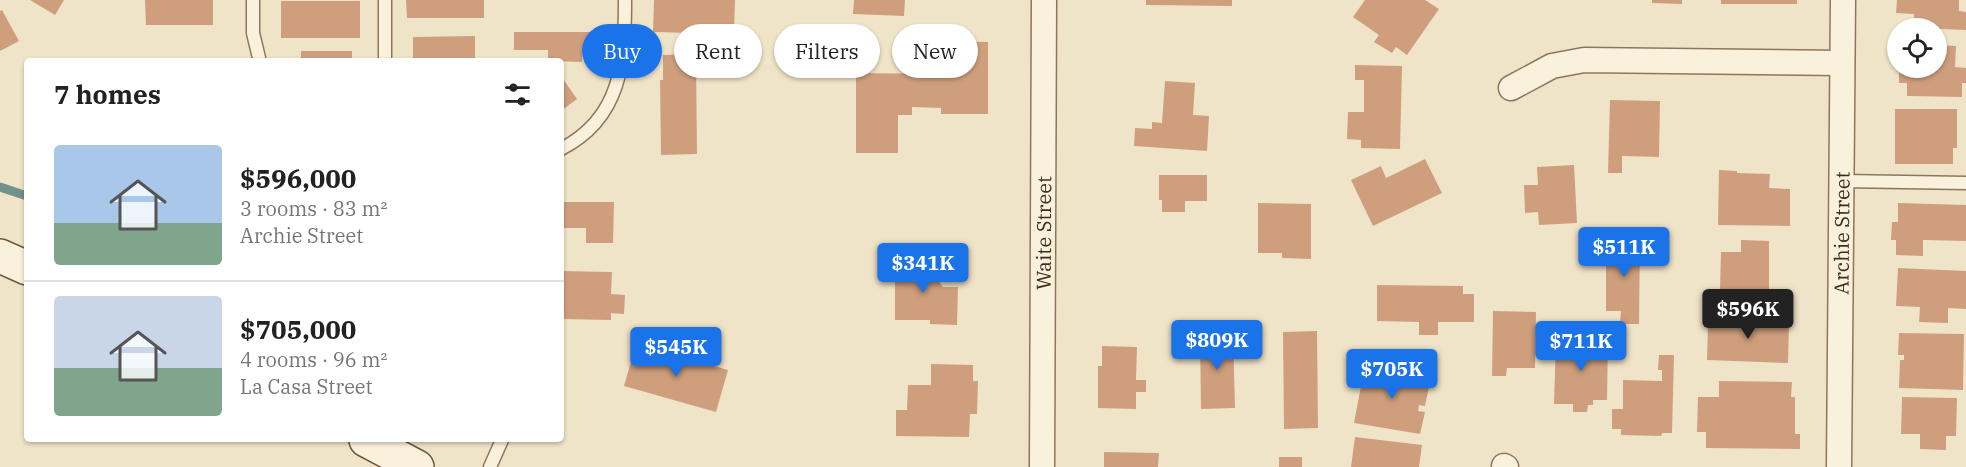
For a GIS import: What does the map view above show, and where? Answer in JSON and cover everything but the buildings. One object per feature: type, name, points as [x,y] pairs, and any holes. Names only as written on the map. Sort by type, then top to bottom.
[{"type":"main road","points":[[0,256],[24,267]]},
{"type":"main road","points":[[370,442],[417,467]]},
{"type":"street","name":"Waite Street","points":[[1042,467],[1044,0]]},
{"type":"street","name":"Archie Street","points":[[1839,467],[1843,0]]},
{"type":"street","points":[[1511,88],[1552,66],[1584,60],[1842,63]]},
{"type":"lane","points":[[253,0],[253,33],[259,58]]},
{"type":"lane","points":[[385,0],[385,58]]},
{"type":"lane","points":[[564,148],[574,143],[602,117],[619,81],[625,38],[625,0]]},
{"type":"lane","points":[[1842,181],[1966,183]]},
{"type":"lane","points":[[490,467],[501,442]]},
{"type":"waterway","points":[[0,187],[24,195]]}]
